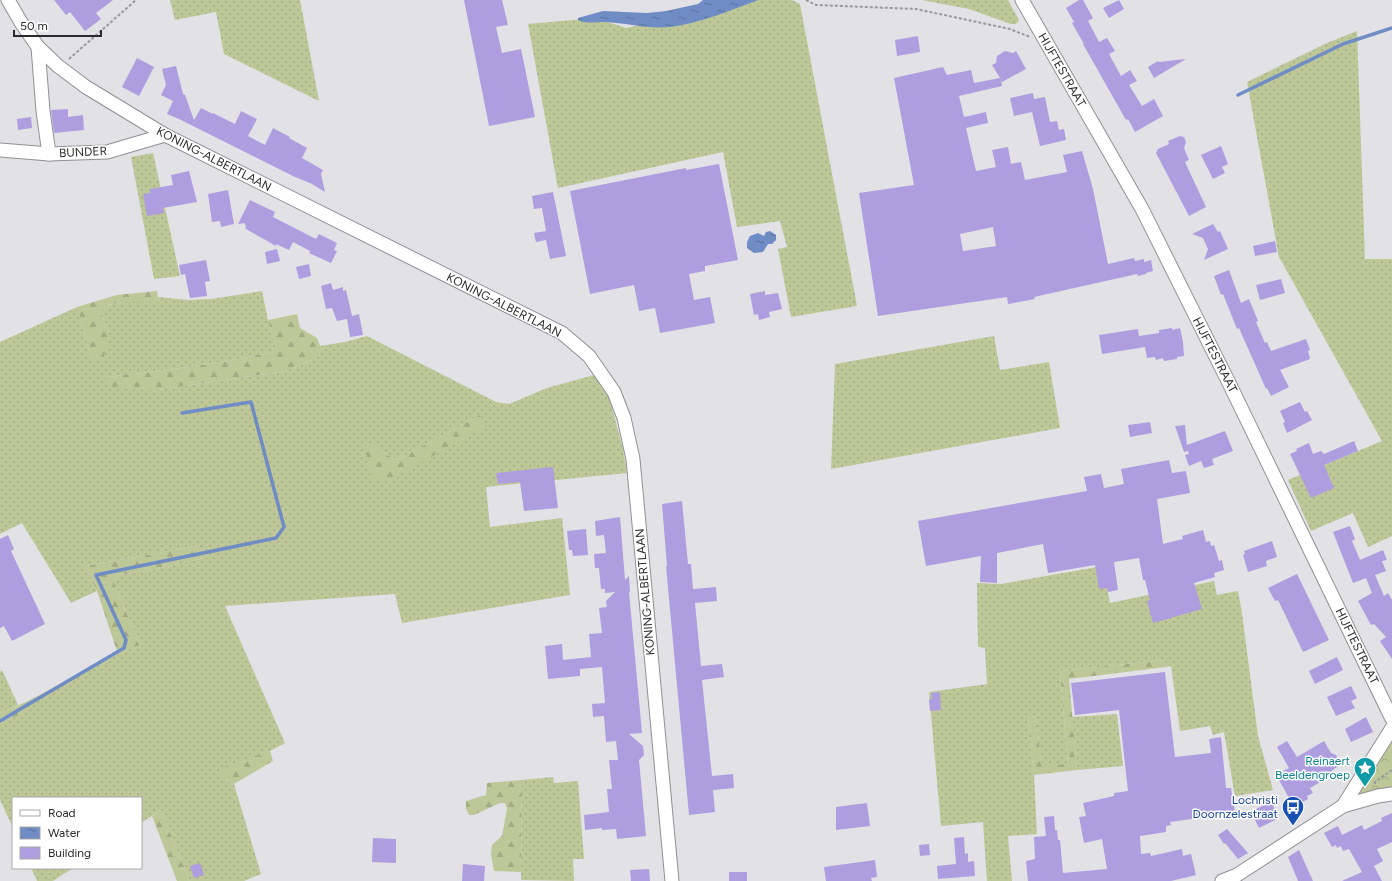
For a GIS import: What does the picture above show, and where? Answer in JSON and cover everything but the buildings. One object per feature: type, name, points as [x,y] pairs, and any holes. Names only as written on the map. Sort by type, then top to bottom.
[{"type":"street","name":"KONING-ALBERTLAAN","points":[[8,0],[38,47],[60,67],[86,87],[165,135],[562,333],[589,356],[614,392],[624,418],[633,459],[672,881]]},
{"type":"street","name":"HIJFTESTRAAT","points":[[1022,0],[1142,209],[1392,719]]},
{"type":"street","points":[[38,47],[43,111],[49,154]]},
{"type":"street","name":"BUNDER","points":[[0,150],[49,154],[107,152],[165,135]]},
{"type":"street","points":[[1343,806],[1392,728]]},
{"type":"street","points":[[1222,881],[1237,875],[1343,806],[1378,796],[1392,794]]},
{"type":"path","points":[[60,67],[136,0]]},
{"type":"path","points":[[806,0],[816,5],[916,9],[1010,29],[1048,45]]},
{"type":"path","points":[[1378,796],[1375,782],[1392,770]]},
{"type":"green space","points":[[170,0],[300,0],[319,101],[224,54],[216,12],[175,20]]},
{"type":"green space","points":[[755,0],[792,0],[800,4],[857,306],[791,317],[778,249],[787,247],[780,221],[737,227],[723,152],[558,188],[528,24],[596,18],[626,28]]},
{"type":"green space","points":[[922,0],[1008,0],[1019,20],[1016,24],[1011,24],[969,9]]},
{"type":"green space","points":[[1357,31],[1365,259],[1392,259],[1392,536],[1368,547],[1353,513],[1311,531],[1288,480],[1382,441],[1279,257],[1247,82],[1327,43]]},
{"type":"green space","points":[[153,153],[180,276],[154,279],[131,157]]},
{"type":"green space","points":[[157,291],[159,302],[122,302],[108,305],[100,311],[106,325],[108,344],[103,359],[92,362],[77,307],[117,295]]},
{"type":"green space","points":[[262,291],[268,320],[276,346],[271,352],[230,361],[106,377],[159,390],[285,371],[316,359],[322,350],[320,346],[345,342],[367,336],[496,402],[509,404],[547,388],[594,375],[610,400],[623,449],[627,473],[486,487],[490,527],[562,518],[570,595],[402,623],[395,594],[225,606],[285,743],[225,779],[234,784],[261,874],[244,881],[190,881],[161,810],[142,822],[142,797],[12,797],[12,826],[0,800],[0,724],[30,709],[26,702],[118,654],[140,645],[114,582],[118,575],[153,570],[207,557],[203,545],[85,566],[97,591],[71,603],[22,523],[0,534],[0,342],[77,307],[92,362],[106,325],[100,311],[108,305],[122,302],[159,302],[158,297],[189,300],[211,299]],"holes":[[[480,415],[371,477],[372,444],[380,451],[397,460]]]},
{"type":"green space","points":[[297,314],[300,328],[317,338],[322,350],[316,359],[285,371],[159,390],[109,389],[106,377],[230,361],[271,352],[276,346],[268,320]]},
{"type":"green space","points":[[994,336],[1000,370],[1049,362],[1060,428],[831,469],[835,364]]},
{"type":"green space","points":[[480,415],[487,426],[382,484],[371,477],[365,446],[372,444],[380,451],[397,460]]},
{"type":"green space","points":[[203,545],[207,557],[153,570],[118,575],[114,582],[140,645],[118,654],[97,591],[85,566]]},
{"type":"green space","points":[[1103,566],[1110,603],[1214,581],[1217,595],[1238,591],[1258,736],[1273,790],[1235,796],[1224,732],[1213,735],[1210,726],[1180,731],[1171,666],[1166,667],[1165,660],[1060,671],[1068,765],[1042,767],[1036,716],[1028,717],[1034,775],[1037,834],[1008,836],[1012,881],[987,881],[983,822],[941,826],[929,692],[987,684],[985,648],[978,647],[977,583],[1001,584]]},
{"type":"green space","points":[[1165,660],[1166,667],[1069,679],[1077,770],[1034,775],[1028,717],[1036,716],[1042,766],[1068,764],[1060,671]]},
{"type":"green space","points":[[2,670],[18,705],[0,713],[0,672]]},
{"type":"green space","points":[[26,702],[31,709],[0,724],[0,713]]},
{"type":"green space","points":[[1117,714],[1123,766],[1077,770],[1072,717]]},
{"type":"green space","points":[[1392,728],[1392,794],[1343,806]]},
{"type":"green space","points":[[270,751],[273,761],[234,784],[219,775],[221,768]]},
{"type":"green space","points":[[553,777],[554,783],[578,781],[584,859],[573,859],[574,881],[521,880],[522,780]]},
{"type":"green space","points":[[522,780],[521,872],[494,871],[491,854],[492,845],[502,836],[507,808],[505,803],[500,803],[474,815],[469,815],[466,809],[466,801],[486,795],[487,783]]},
{"type":"green space","points":[[161,810],[190,881],[177,881],[152,816]]},
{"type":"green space","points":[[31,869],[71,869],[53,881],[37,881]]},
{"type":"water","points":[[703,0],[758,0],[703,20],[669,27],[587,22],[578,20],[578,18],[603,11],[647,13],[666,11],[698,4]]},
{"type":"water","points":[[770,231],[776,235],[776,240],[772,244],[768,244],[763,252],[754,253],[747,248],[747,242],[750,236],[758,233],[764,236],[766,232]]},
{"type":"waterway","points":[[1238,95],[1343,44],[1392,28]]},
{"type":"waterway","points":[[0,721],[124,648],[126,640],[96,575],[276,538],[284,527],[251,402],[182,413]]},
{"type":"place","name":"Reinaert Beeldengroep","points":[[1365,788]]},
{"type":"place","name":"Lochristi Doornzelestraat","points":[[1293,826]]}]
